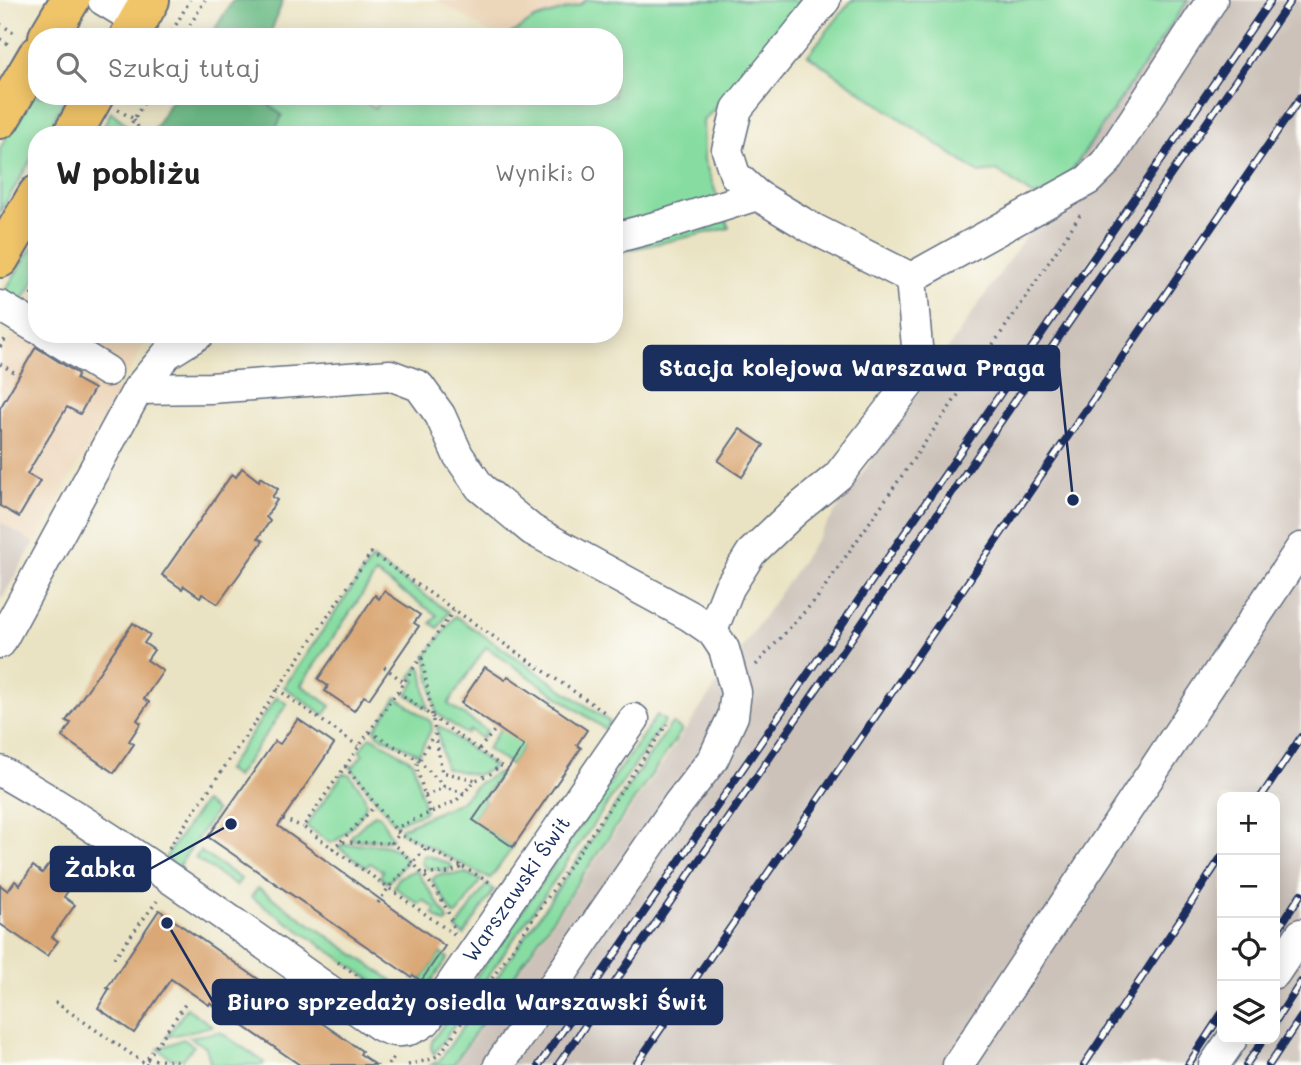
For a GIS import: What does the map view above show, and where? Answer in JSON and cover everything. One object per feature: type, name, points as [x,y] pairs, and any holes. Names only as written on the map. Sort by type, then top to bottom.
[{"type":"main road","points":[[53,28],[70,0]]},
{"type":"main road","points":[[0,119],[28,71]]},
{"type":"main road","points":[[81,126],[101,105]]},
{"type":"main road","points":[[0,258],[28,210]]},
{"type":"street","points":[[103,0],[146,24]]},
{"type":"street","points":[[825,0],[737,109],[727,150],[735,175],[757,195],[810,227],[911,278]]},
{"type":"street","points":[[911,278],[1088,180],[1107,161],[1212,0]]},
{"type":"street","points":[[623,236],[757,195]]},
{"type":"street","points":[[712,631],[729,588],[751,553],[794,512],[838,476],[909,384],[918,358],[911,278]]},
{"type":"street","points":[[0,306],[28,323]]},
{"type":"street","points":[[62,343],[107,371]]},
{"type":"street","points":[[0,643],[138,389],[167,354],[185,343]]},
{"type":"street","points":[[138,389],[210,388],[390,375],[419,386],[440,415],[458,455],[480,487],[532,530],[690,616],[712,631],[724,649],[736,692],[733,716],[713,759],[678,804],[499,1065]]},
{"type":"street","points":[[958,1065],[1301,548]]},
{"type":"street","name":"Warszawski Świt","points":[[0,771],[54,802],[172,881],[379,1026],[389,1031],[403,1032],[426,1021],[625,720]]},
{"type":"street","points":[[1280,966],[1301,934]]},
{"type":"street","points":[[1214,1065],[1229,1044]]},
{"type":"path","points":[[146,24],[190,0]]},
{"type":"path","points":[[188,28],[205,0]]},
{"type":"path","points":[[109,105],[134,119],[138,126]]},
{"type":"path","points":[[130,126],[143,105]]},
{"type":"path","points":[[736,692],[744,685],[753,668],[817,598],[1026,297],[1079,219],[1092,190],[1095,173]]},
{"type":"path","points":[[0,364],[19,375]]},
{"type":"path","points":[[169,848],[371,553],[625,720]]},
{"type":"path","points":[[303,827],[454,610]]},
{"type":"path","points":[[422,658],[442,772]]},
{"type":"path","points":[[384,667],[405,683]]},
{"type":"path","points":[[277,689],[358,747]]},
{"type":"path","points":[[398,692],[511,773]]},
{"type":"path","points":[[479,748],[500,723]]},
{"type":"path","points":[[408,1065],[432,1059],[440,1054],[667,724]]},
{"type":"path","points":[[370,732],[418,760],[445,786],[465,794]]},
{"type":"path","points":[[430,812],[416,766],[435,733]]},
{"type":"path","points":[[392,843],[399,834],[398,827],[465,794],[476,780],[491,774],[501,765]]},
{"type":"path","points":[[345,766],[399,834],[489,882]]},
{"type":"path","points":[[434,776],[442,772],[476,780]]},
{"type":"path","points":[[425,796],[445,786]]},
{"type":"path","points":[[332,849],[376,805]]},
{"type":"path","points":[[283,819],[303,827],[453,934],[453,920],[423,874],[392,843],[340,842]]},
{"type":"path","points":[[378,903],[388,887],[426,849]]},
{"type":"path","points":[[423,874],[448,873],[463,867]]},
{"type":"path","points":[[114,958],[162,895]]},
{"type":"path","points":[[336,961],[404,1008]]},
{"type":"path","points":[[55,1002],[147,1065]]},
{"type":"path","points":[[147,1065],[147,1059],[186,1003]]},
{"type":"path","points":[[388,1065],[395,1055]]},
{"type":"path","points":[[147,1059],[183,1062]]},
{"type":"shaded area","points":[[437,0],[586,0],[580,5],[535,19],[520,28],[483,28]]},
{"type":"shaded area","points":[[1188,0],[1301,0],[1301,1065],[455,1065]]},
{"type":"shaded area","points":[[16,330],[28,337],[28,343],[38,343],[119,392],[34,543],[0,522],[0,358]]},
{"type":"shaded area","points":[[75,343],[145,343],[128,374]]},
{"type":"shaded area","points":[[0,522],[34,543],[0,602]]},
{"type":"green space","points":[[233,0],[283,0],[272,28],[216,28]]},
{"type":"green space","points":[[586,0],[813,0],[784,36],[703,121],[704,160],[729,228],[623,251],[623,126],[277,126],[282,116],[269,105],[370,105],[375,108],[377,105],[623,105],[623,28],[520,28],[535,19],[580,5]]},
{"type":"green space","points":[[852,0],[1188,0],[1058,191],[1033,196],[998,171],[979,173],[808,55]]},
{"type":"green space","points":[[28,100],[28,105],[62,105],[50,126],[28,126],[28,165],[0,212],[0,148]]},
{"type":"green space","points":[[169,105],[269,105],[282,116],[277,126],[156,126]]},
{"type":"green space","points":[[111,112],[125,123],[124,126],[104,126]]},
{"type":"green space","points":[[28,254],[28,291],[18,308],[8,297],[6,289]]},
{"type":"green space","points":[[372,559],[449,612],[438,628],[431,623],[437,615],[376,574],[301,685],[331,706],[324,715],[284,687]]},
{"type":"green space","points":[[455,616],[610,722],[605,729],[486,647],[448,704],[487,731],[482,739],[470,730],[466,734],[436,713],[426,656]]},
{"type":"green space","points":[[419,666],[422,669],[428,709],[407,694],[416,681],[411,677]]},
{"type":"green space","points":[[277,697],[287,704],[236,777],[226,770]]},
{"type":"green space","points":[[397,697],[431,722],[432,728],[419,754],[378,735],[375,729]]},
{"type":"green space","points":[[657,715],[665,721],[434,1054],[432,1041]]},
{"type":"green space","points":[[672,723],[682,730],[453,1065],[431,1065],[440,1060]]},
{"type":"green space","points":[[439,726],[493,765],[492,769],[476,775],[445,768],[437,728]]},
{"type":"green space","points":[[500,729],[527,741],[511,765],[487,749]]},
{"type":"green space","points":[[373,737],[413,762],[425,810],[423,813],[394,823],[349,765],[353,767],[363,754],[359,751],[369,738]]},
{"type":"green space","points":[[497,773],[500,774],[473,819],[513,847],[490,879],[400,832],[400,829],[460,802],[479,783]]},
{"type":"green space","points":[[343,774],[349,774],[360,789],[366,806],[352,826],[340,838],[330,843],[306,826]]},
{"type":"green space","points":[[204,802],[216,811],[178,867],[165,858]]},
{"type":"green space","points":[[375,814],[380,816],[392,838],[351,840],[352,835]]},
{"type":"green space","points":[[340,845],[387,846],[402,854],[406,862],[388,883],[380,877],[383,871],[370,863],[366,867],[339,848]]},
{"type":"green space","points":[[200,851],[241,879],[236,886],[195,858]]},
{"type":"green space","points":[[426,855],[452,867],[447,871],[426,868],[421,863]]},
{"type":"green space","points":[[416,870],[447,917],[448,921],[445,923],[433,914],[436,909],[423,900],[419,904],[394,887],[399,877]]},
{"type":"green space","points":[[466,873],[481,880],[457,915],[454,915],[432,880],[437,875]]},
{"type":"green space","points":[[487,884],[494,890],[464,935],[456,929]]},
{"type":"green space","points":[[258,888],[412,994],[440,953],[448,958],[416,1003],[408,1005],[251,897]]},
{"type":"green space","points":[[187,1008],[212,1026],[167,1037]]},
{"type":"green space","points":[[220,1032],[264,1062],[263,1065],[211,1065],[206,1047],[189,1037]]},
{"type":"green space","points":[[183,1039],[194,1046],[183,1059],[172,1059],[158,1049]]},
{"type":"building","points":[[36,347],[78,374],[76,379],[94,389],[80,414],[67,407],[27,474],[40,481],[19,517],[0,506],[0,408]]},
{"type":"building","points":[[740,429],[764,445],[742,477],[718,461]]},
{"type":"building","points":[[242,468],[259,481],[260,477],[278,489],[272,497],[277,500],[266,517],[270,521],[258,538],[263,541],[218,604],[202,594],[200,597],[184,586],[182,589],[162,575],[232,474],[236,477]]},
{"type":"building","points":[[384,591],[420,615],[414,623],[419,626],[369,699],[364,696],[354,711],[325,691],[328,686],[318,679],[375,595],[379,599]]},
{"type":"building","points":[[133,623],[150,635],[144,643],[154,650],[147,660],[163,671],[144,699],[149,702],[137,720],[141,723],[129,741],[134,744],[114,773],[62,737],[71,723],[66,721]]},
{"type":"building","points":[[485,667],[505,680],[508,676],[587,730],[577,745],[581,748],[513,847],[473,820],[524,746],[461,703]]},
{"type":"building","points":[[298,719],[334,744],[278,826],[445,946],[421,981],[413,975],[411,977],[208,837],[275,741],[280,744]]},
{"type":"building","points":[[49,864],[75,880],[64,897],[75,905],[52,937],[58,941],[47,956],[0,924],[0,885],[8,891],[15,881],[20,885],[33,866],[42,873]]},
{"type":"building","points":[[159,910],[362,1051],[360,1054],[376,1065],[300,1065],[171,979],[134,1033],[98,1008],[109,989],[107,988]]},
{"type":"railway","points":[[539,1065],[1271,0]]},
{"type":"railway","points":[[558,1065],[1291,0]]},
{"type":"railway","points":[[636,1065],[1301,97]]},
{"type":"railway","points":[[1264,792],[1301,737]]},
{"type":"railway","points":[[1084,1065],[1217,864]]},
{"type":"railway","points":[[1280,926],[1301,894]]},
{"type":"railway","points":[[1280,1014],[1301,982]]},
{"type":"railway","points":[[1269,1065],[1301,1017]]},
{"type":"railway","points":[[1188,1065],[1217,1021]]},
{"type":"railway","points":[[1246,1065],[1261,1044]]},
{"type":"place","name":"Stacja kolejowa Warszawa Praga","points":[[1073,500]]},
{"type":"place","name":"Żabka","points":[[231,824]]},
{"type":"place","name":"Biuro sprzedaży osiedla Warszawski Świt","points":[[167,923]]}]
